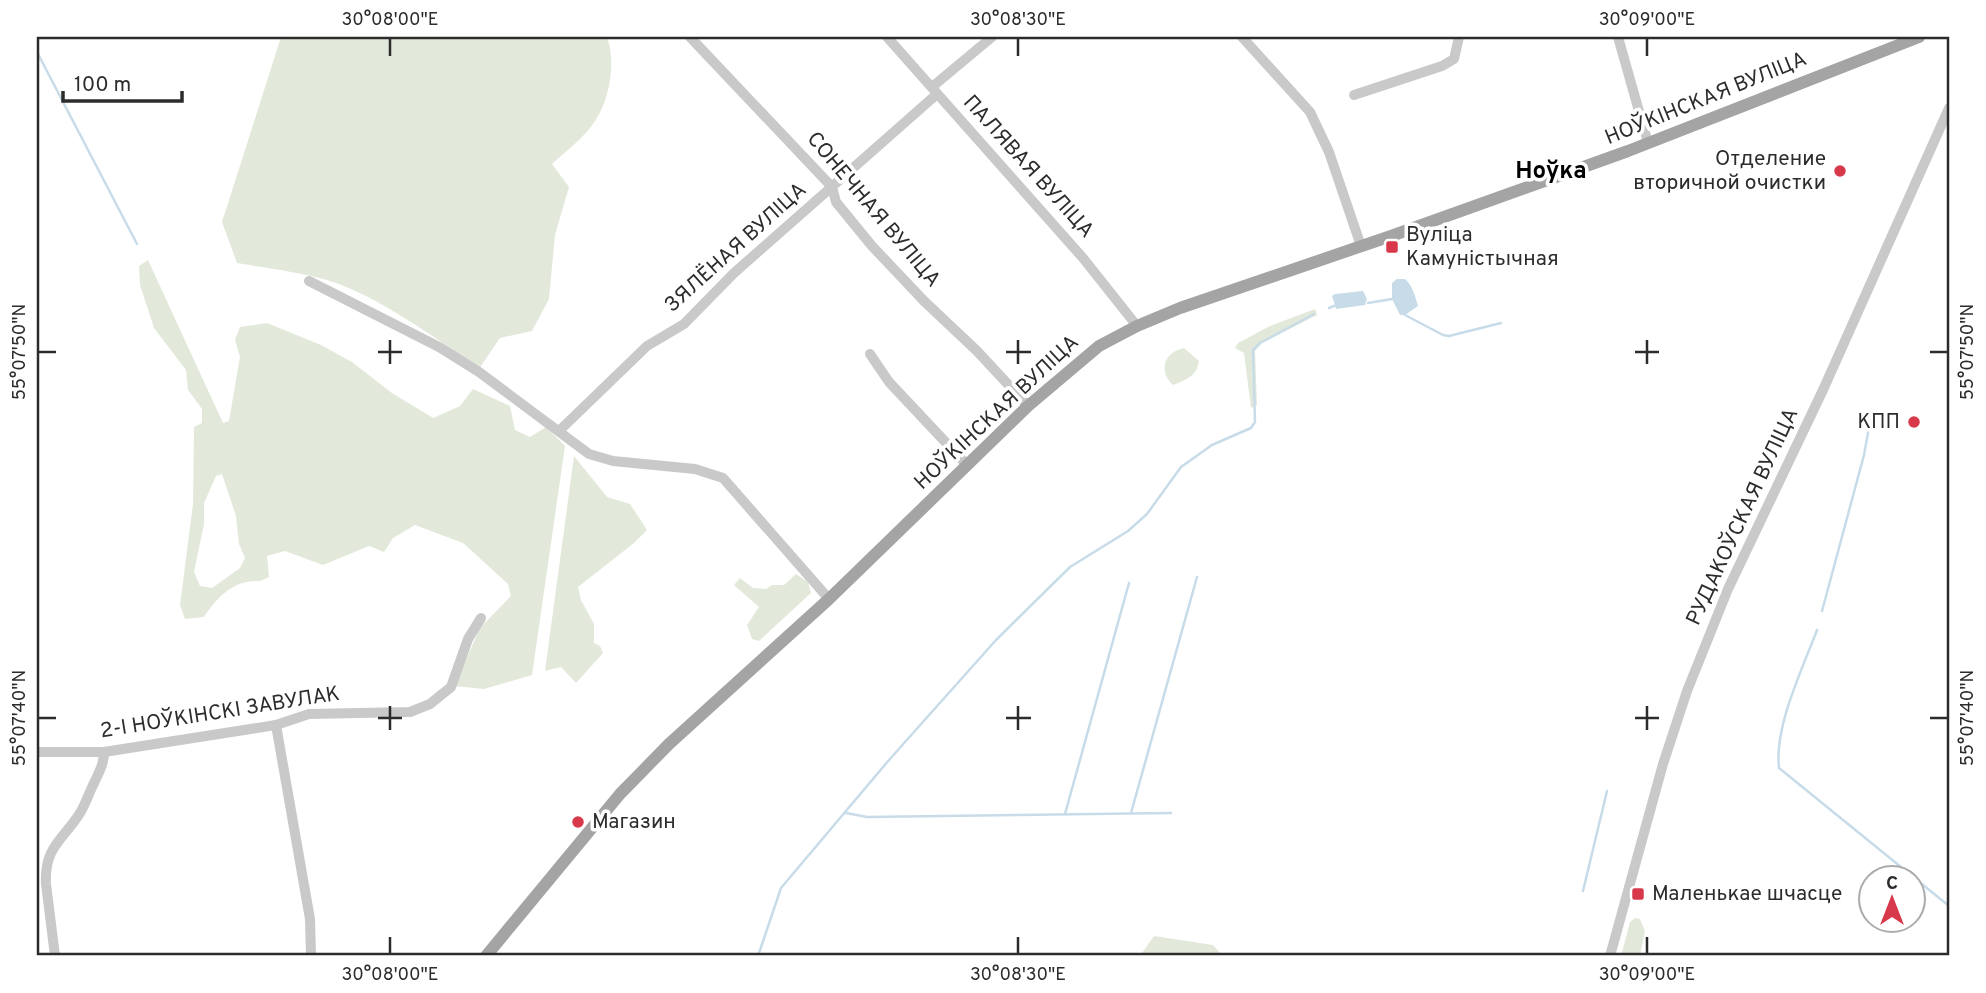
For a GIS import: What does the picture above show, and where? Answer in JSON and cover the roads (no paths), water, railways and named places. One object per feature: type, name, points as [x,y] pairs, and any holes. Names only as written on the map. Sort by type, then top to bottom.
[{"type":"main road","name":"НОЎКІНСКАЯ ВУЛІЦА","points":[[486,956],[620,794],[669,744],[829,599],[1028,406],[1100,345],[1180,308],[1648,143],[1919,37]]},
{"type":"street","name":"СОНЕЧНАЯ ВУЛІЦА","points":[[690,37],[832,187],[836,202],[872,246],[1028,406]]},
{"type":"street","name":"ПАЛЯВАЯ ВУЛІЦА","points":[[887,37],[1083,258],[1137,326]]},
{"type":"street","name":"ЗЯЛЁНАЯ ВУЛІЦА","points":[[559,429],[647,346],[684,324],[734,273],[832,187],[992,37]]},
{"type":"street","points":[[1242,37],[1310,112],[1329,152],[1361,246]]},
{"type":"street","points":[[1354,95],[1442,66],[1454,59],[1459,37]]},
{"type":"street","points":[[1618,37],[1648,143]]},
{"type":"street","name":"РУДАКОЎСКАЯ ВУЛІЦА","points":[[1609,956],[1663,764],[1687,691],[1728,589],[1823,390],[1949,108]]},
{"type":"street","points":[[309,281],[439,347],[559,429],[589,454],[613,461],[695,469],[723,478],[829,599]]},
{"type":"street","points":[[870,354],[898,392],[967,465]]},
{"type":"street","name":"2-І НОЎКІНСКІ ЗАВУЛАК","points":[[37,752],[104,752],[276,725],[309,715],[410,712],[430,704],[451,687],[468,639],[481,618]]},
{"type":"street","points":[[276,725],[310,919],[312,956]]},
{"type":"street","points":[[55,956],[45,873],[56,842],[69,829],[81,810],[104,761],[104,752]]},
{"type":"water","points":[[1397,279],[1405,279],[1408,282],[1418,306],[1405,315],[1400,315],[1392,299],[1392,283]]},
{"type":"water","points":[[1363,291],[1367,299],[1365,305],[1336,309],[1332,296],[1335,294]]},
{"type":"waterway","points":[[37,52],[137,244]]},
{"type":"waterway","points":[[1368,303],[1392,299]]},
{"type":"waterway","points":[[1329,308],[1334,306]]},
{"type":"waterway","points":[[758,956],[781,888],[889,760],[996,640],[1070,567],[1128,531],[1147,514],[1181,467],[1212,445],[1251,428],[1255,422],[1253,350],[1260,343],[1314,314]]},
{"type":"waterway","points":[[1405,315],[1449,336],[1501,323]]},
{"type":"waterway","points":[[1822,611],[1864,455],[1872,411]]},
{"type":"waterway","points":[[1131,813],[1197,577]]},
{"type":"waterway","points":[[1065,814],[1129,583]]},
{"type":"waterway","points":[[1817,630],[1785,717],[1779,768],[1949,906]]},
{"type":"waterway","points":[[1583,891],[1607,791]]},
{"type":"waterway","points":[[846,813],[867,817],[1171,813]]},
{"type":"place","name":"Отделение вторичной очистки","points":[[1840,171]]},
{"type":"place","name":"Вуліца Камуністычная","points":[[1392,247]]},
{"type":"place","name":"КПП","points":[[1914,422]]},
{"type":"place","name":"Магазин","points":[[578,822]]},
{"type":"place","name":"Маленькае шчасце","points":[[1638,894]]},
{"type":"district","name":"Ноўка","points":[[1551,172]]}]
